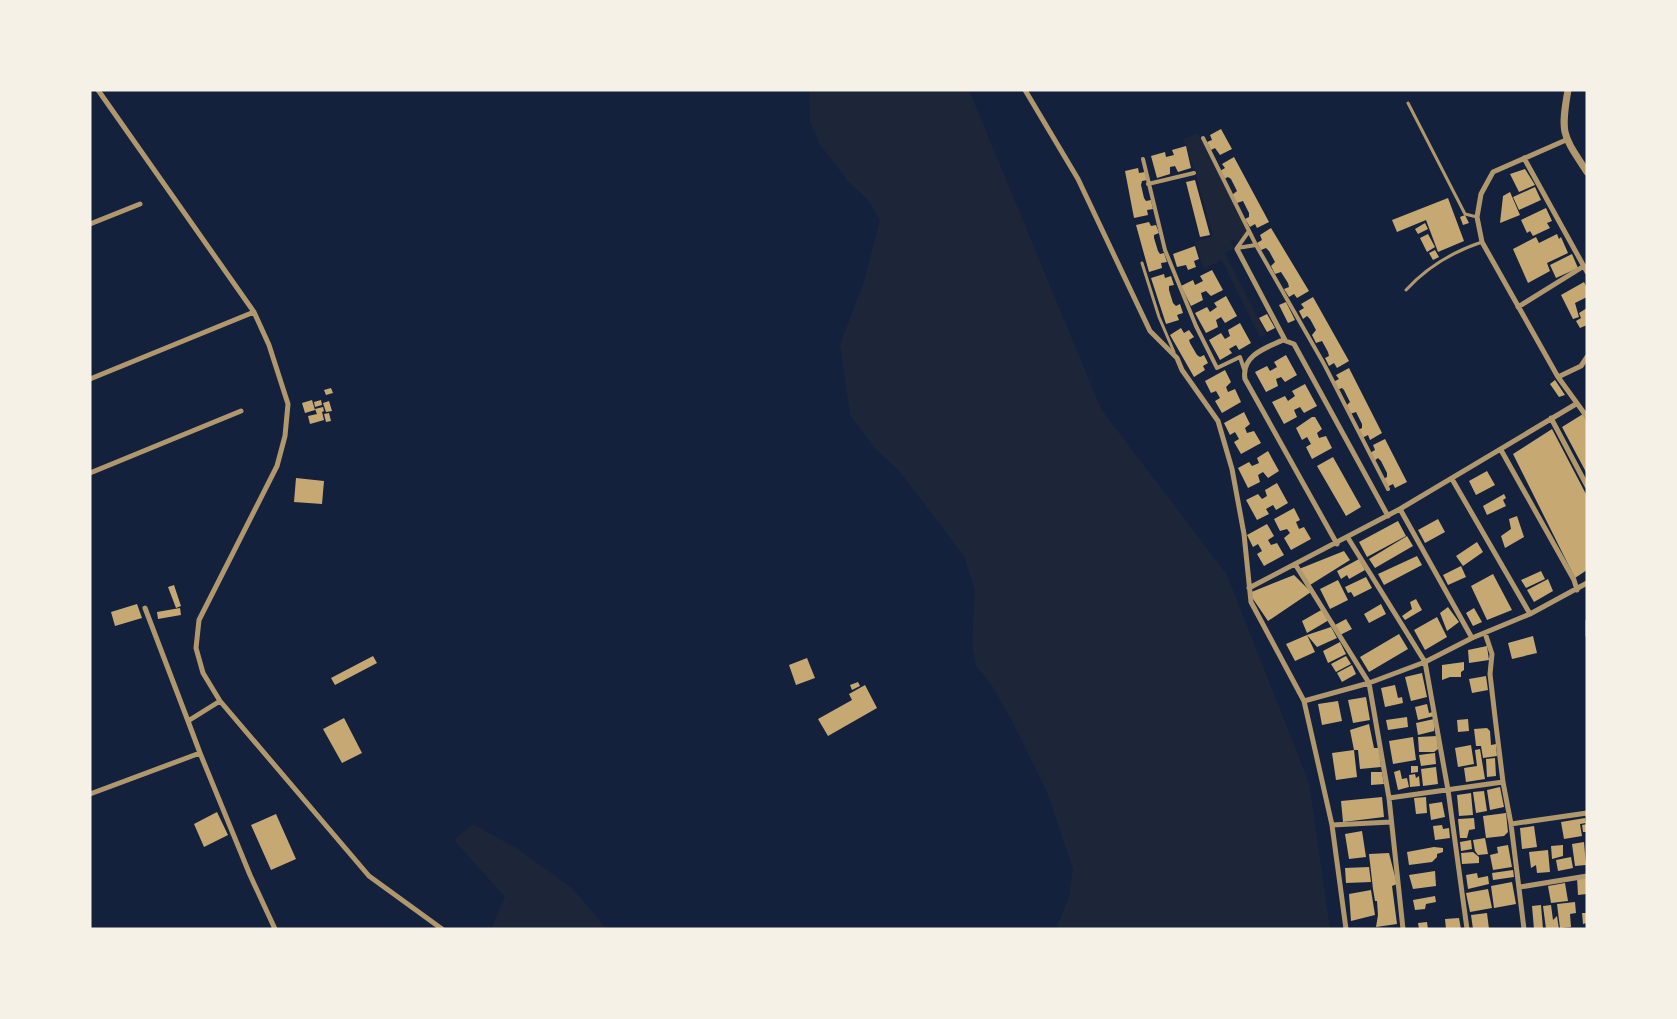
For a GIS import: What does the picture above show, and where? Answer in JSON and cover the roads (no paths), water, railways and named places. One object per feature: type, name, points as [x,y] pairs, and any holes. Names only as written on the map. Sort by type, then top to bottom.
[{"type":"street","points":[[98,90],[254,312],[269,345],[288,404],[285,435],[277,466],[199,620],[196,648],[203,673],[220,701],[369,876],[442,929]]},
{"type":"street","points":[[1025,90],[1078,179],[1150,331],[1177,358],[1182,370],[1218,421],[1232,469],[1244,534],[1251,602],[1304,701],[1332,825],[1346,929]]},
{"type":"street","points":[[1568,90],[1562,119],[1566,140],[1587,172]]},
{"type":"street","points":[[1203,138],[1256,245],[1320,356],[1388,489]]},
{"type":"street","points":[[1566,140],[1493,172],[1481,194],[1477,217],[1482,242],[1558,376],[1587,417]]},
{"type":"street","points":[[1518,307],[1585,269],[1524,158]]},
{"type":"street","points":[[1143,159],[1165,250],[1212,358],[1218,368],[1240,357],[1245,379],[1337,544]]},
{"type":"street","points":[[1149,184],[1194,173]]},
{"type":"street","points":[[90,224],[140,204]]},
{"type":"street","points":[[1236,249],[1249,231]]},
{"type":"street","points":[[1236,249],[1256,245]]},
{"type":"street","points":[[1236,249],[1286,340],[1296,347],[1388,516]]},
{"type":"street","points":[[90,379],[254,312]]},
{"type":"street","points":[[1244,369],[1252,356],[1286,340]]},
{"type":"street","points":[[1558,376],[1581,366],[1587,357]]},
{"type":"street","points":[[1248,588],[1388,516],[1576,404]]},
{"type":"street","points":[[90,473],[241,411]]},
{"type":"street","points":[[1551,418],[1587,486]]},
{"type":"street","points":[[1501,450],[1574,580],[1577,590]]},
{"type":"street","points":[[1452,479],[1530,614]]},
{"type":"street","points":[[1400,509],[1472,638]]},
{"type":"street","points":[[1348,538],[1425,662],[1448,790],[1467,929]]},
{"type":"street","points":[[1295,564],[1369,683],[1389,798],[1403,929]]},
{"type":"street","points":[[1304,701],[1369,683],[1425,662],[1472,638],[1530,614],[1587,584]]},
{"type":"street","points":[[145,608],[200,753],[275,929]]},
{"type":"street","points":[[1485,633],[1492,654],[1490,674],[1524,929]]},
{"type":"street","points":[[188,721],[220,701]]},
{"type":"street","points":[[90,794],[200,753]]},
{"type":"street","points":[[1389,798],[1503,782]]},
{"type":"street","points":[[1511,824],[1587,813]]},
{"type":"street","points":[[1332,825],[1391,822]]},
{"type":"street","points":[[1520,887],[1587,876]]},
{"type":"lane","points":[[1407,103],[1465,214],[1477,217]]},
{"type":"lane","points":[[1406,290],[1436,264],[1467,247],[1482,242]]},
{"type":"lane","points":[[1142,263],[1159,318],[1177,358]]},
{"type":"lane","points":[[1587,621],[1587,636]]}]
